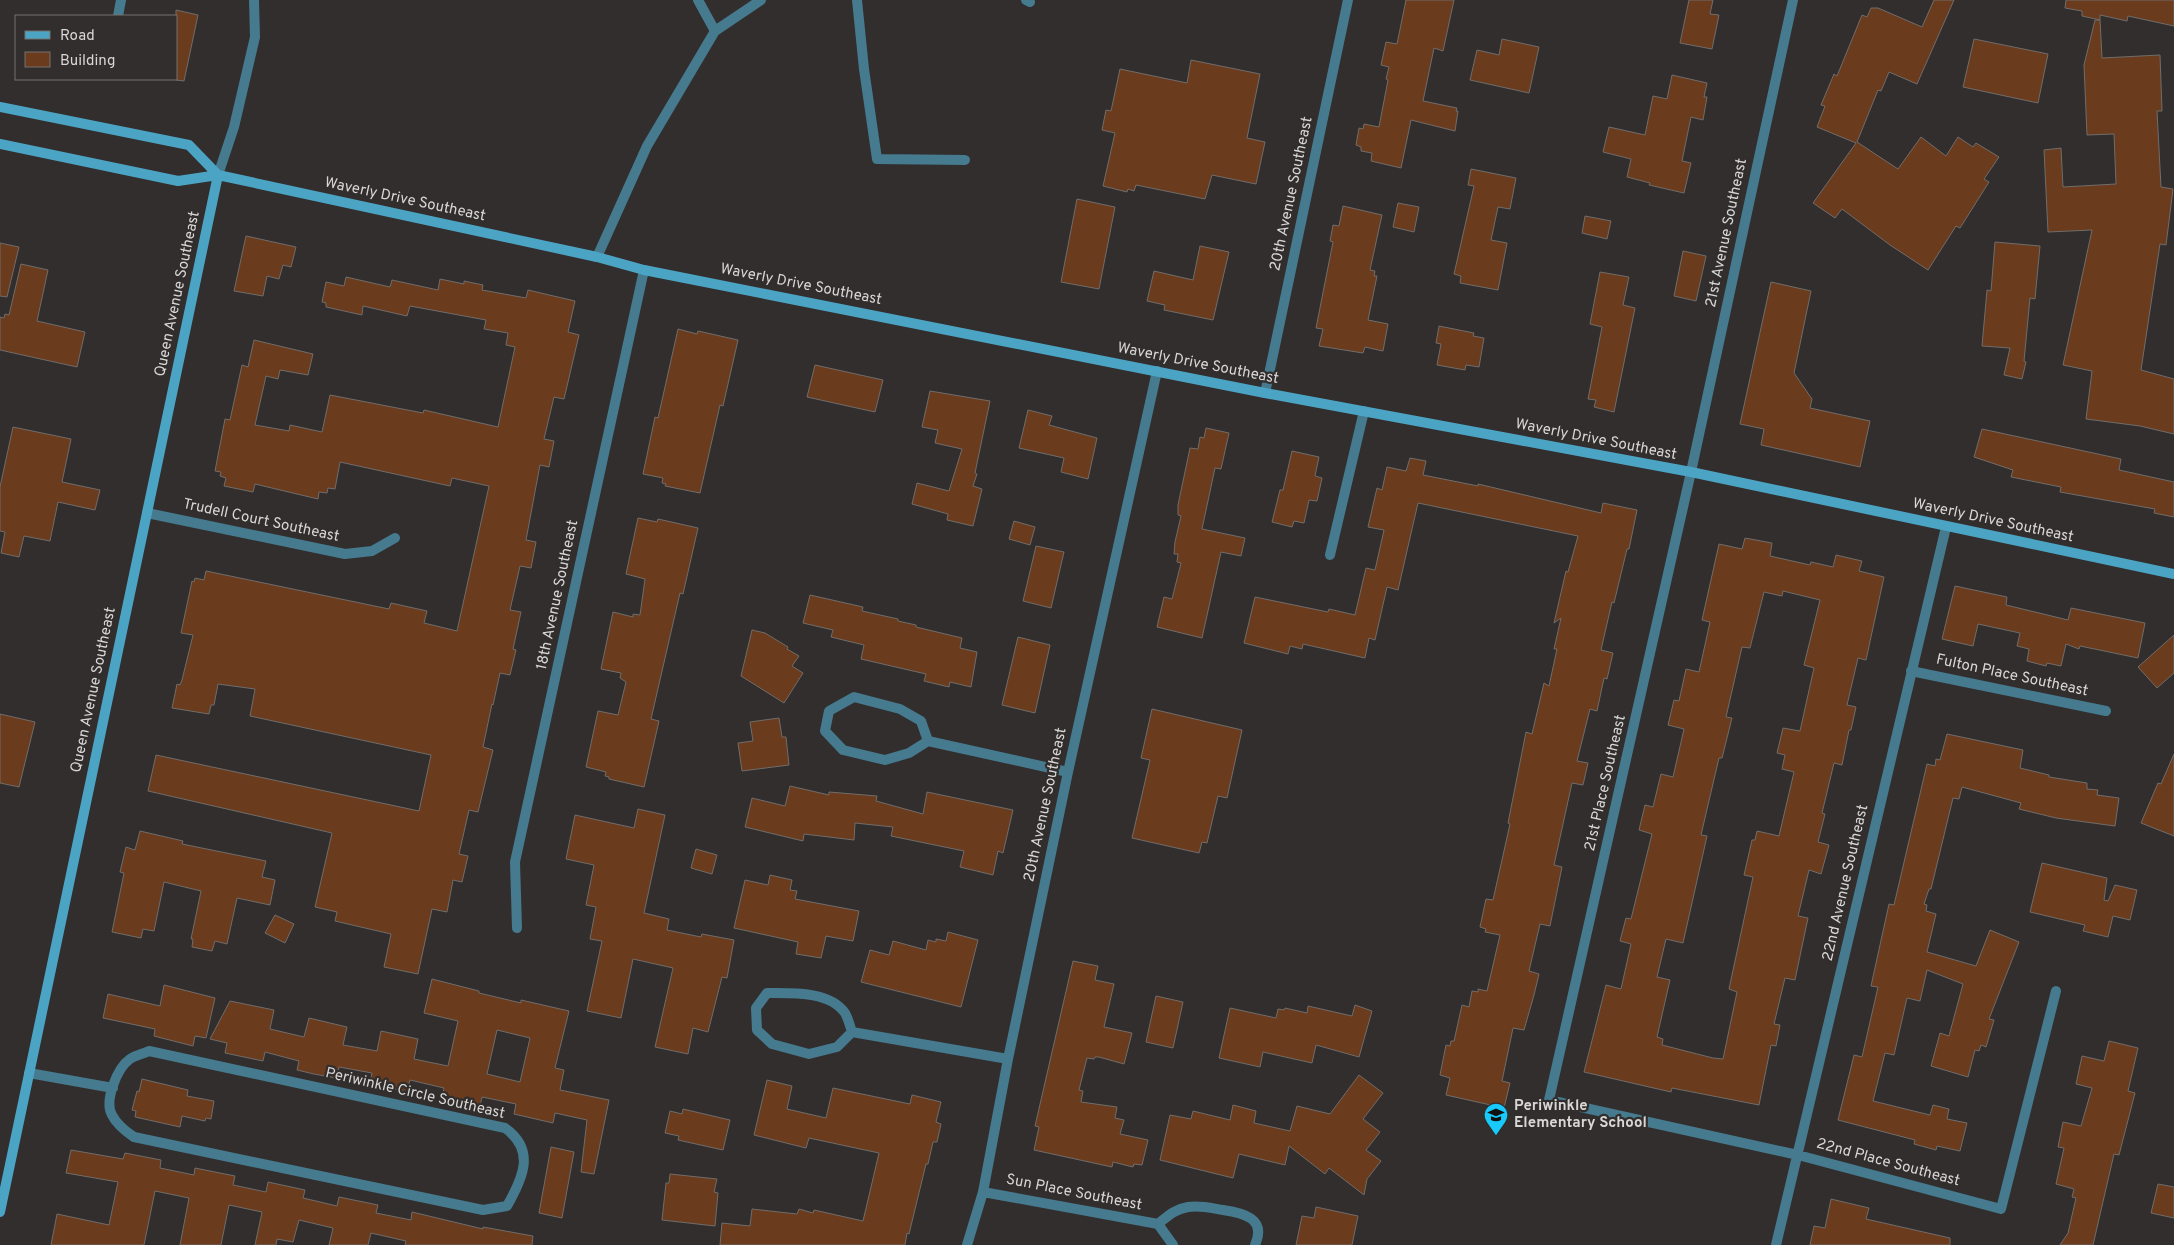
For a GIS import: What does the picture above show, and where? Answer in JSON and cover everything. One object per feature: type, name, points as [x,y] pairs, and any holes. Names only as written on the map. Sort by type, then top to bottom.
[{"type":"main road","points":[[0,108],[188,145],[218,175]]},
{"type":"main road","name":"Waverly Drive Southeast","points":[[0,144],[178,181],[218,175],[597,257],[644,270],[1265,394],[1691,472],[2174,574]]},
{"type":"main road","name":"Queen Avenue Southeast","points":[[0,1212],[218,175]]},
{"type":"street","points":[[118,15],[121,0]]},
{"type":"street","points":[[218,175],[234,127],[255,37],[254,0]]},
{"type":"street","points":[[698,0],[715,31]]},
{"type":"street","points":[[597,257],[647,146],[715,31],[761,0]]},
{"type":"street","points":[[857,0],[864,69],[877,159],[965,160]]},
{"type":"street","name":"20th Avenue Southeast","points":[[1265,394],[1348,0]]},
{"type":"street","name":"21st Avenue Southeast","points":[[1691,472],[1793,0]]},
{"type":"street","name":"18th Avenue Southeast","points":[[517,928],[515,862],[644,270]]},
{"type":"street","name":"20th Avenue Southeast","points":[[967,1245],[983,1192],[1008,1059],[1068,772],[1157,371]]},
{"type":"street","points":[[1330,555],[1364,411]]},
{"type":"street","name":"21st Place Southeast","points":[[1549,1100],[1691,472]]},
{"type":"street","name":"Trudell Court Southeast","points":[[147,513],[345,554],[372,551],[395,538]]},
{"type":"street","name":"22nd Avenue Southeast","points":[[1776,1245],[1946,527]]},
{"type":"street","name":"Fulton Place Southeast","points":[[1911,671],[2106,711]]},
{"type":"street","points":[[928,741],[921,721],[900,710],[854,696],[830,711],[825,731],[843,750],[885,760],[909,753],[928,741],[1068,772]]},
{"type":"street","name":"22nd Place Southeast","points":[[1549,1100],[1798,1155],[2000,1209],[2056,991]]},
{"type":"street","points":[[767,993],[793,993],[832,1000],[845,1014],[852,1032],[837,1048],[809,1054],[772,1044],[758,1030],[756,1008],[767,993]]},
{"type":"street","points":[[852,1032],[1008,1059]]},
{"type":"street","name":"Periwinkle Circle Southeast","points":[[149,1051],[505,1128],[517,1136],[525,1154],[520,1183],[507,1206],[483,1210],[134,1137],[122,1129],[110,1114],[113,1088],[119,1070],[131,1059],[149,1051]]},
{"type":"street","points":[[29,1073],[113,1088]]},
{"type":"street","name":"Sun Place Southeast","points":[[983,1192],[1158,1224],[1172,1245]]},
{"type":"street","name":"Sun Place Southeast","points":[[1158,1224],[1174,1211],[1188,1207],[1200,1206],[1244,1214],[1252,1218],[1257,1226],[1258,1239],[1255,1245]]},
{"type":"building","points":[[1406,0],[1454,0],[1443,51],[1434,48],[1423,101],[1457,108],[1456,111],[1458,111],[1455,131],[1411,120],[1401,168],[1371,161],[1372,153],[1361,151],[1361,147],[1356,145],[1359,128],[1363,129],[1364,124],[1379,127],[1389,67],[1381,65],[1386,42],[1397,44]]},
{"type":"building","points":[[1689,0],[1713,0],[1710,14],[1719,15],[1712,49],[1680,43]]},
{"type":"building","points":[[1934,0],[1954,0],[1917,84],[1889,72],[1881,91],[1878,90],[1857,142],[1898,169],[1921,137],[1946,156],[1958,137],[1973,147],[1976,143],[1999,157],[1984,179],[1989,182],[1960,228],[1956,226],[1928,270],[1890,245],[1842,209],[1835,218],[1813,203],[1856,143],[1817,127],[1825,106],[1821,105],[1834,74],[1837,76],[1862,15],[1867,17],[1871,8],[1878,8],[1922,27]]},
{"type":"building","points":[[2066,0],[2174,0],[2174,26],[2128,16],[2127,21],[2100,15],[2100,20],[2082,16],[2082,11],[2065,8]]},
{"type":"building","points":[[176,10],[198,15],[184,81],[176,80],[178,80],[178,15],[176,15]]},
{"type":"building","points":[[2095,20],[2100,20],[2102,58],[2160,55],[2162,111],[2157,111],[2161,187],[2173,189],[2166,245],[2160,244],[2141,370],[2174,379],[2174,434],[2140,426],[2086,419],[2092,371],[2063,365],[2092,230],[2048,232],[2044,150],[2061,148],[2063,187],[2116,184],[2114,134],[2087,135],[2084,65]]},
{"type":"building","points":[[1502,39],[1539,47],[1529,93],[1470,80],[1477,50],[1499,55]]},
{"type":"building","points":[[1974,39],[2048,54],[2038,103],[1963,87]]},
{"type":"building","points":[[1191,60],[1260,74],[1247,138],[1265,142],[1256,184],[1212,175],[1205,199],[1136,185],[1134,191],[1128,189],[1127,192],[1103,186],[1115,133],[1102,130],[1106,110],[1111,111],[1120,69],[1187,83]]},
{"type":"building","points":[[1672,75],[1707,83],[1704,97],[1707,97],[1703,120],[1691,117],[1682,161],[1691,163],[1684,193],[1649,185],[1650,183],[1627,177],[1631,159],[1603,152],[1609,127],[1645,135],[1653,96],[1667,99]]},
{"type":"building","points":[[1471,169],[1516,178],[1510,209],[1498,207],[1491,240],[1507,243],[1498,290],[1460,283],[1461,276],[1454,274],[1474,186],[1468,185]]},
{"type":"building","points":[[1077,199],[1115,207],[1099,289],[1061,282]]},
{"type":"building","points":[[1398,203],[1419,207],[1414,232],[1393,227]]},
{"type":"building","points":[[1343,206],[1382,215],[1370,270],[1375,271],[1374,276],[1377,276],[1368,320],[1388,324],[1383,351],[1365,347],[1363,353],[1319,346],[1323,329],[1316,328],[1333,242],[1330,241],[1333,225],[1339,226]]},
{"type":"building","points":[[1585,216],[1611,221],[1607,239],[1582,233]]},
{"type":"building","points":[[246,236],[296,247],[291,267],[283,265],[279,279],[267,276],[263,296],[234,291]]},
{"type":"building","points":[[1995,242],[2040,246],[2035,299],[2030,298],[2024,361],[2026,362],[2022,379],[2004,375],[2010,348],[1982,346],[1987,290],[1991,291]]},
{"type":"building","points":[[0,243],[19,247],[7,297],[0,296]]},
{"type":"building","points":[[1200,246],[1229,252],[1213,320],[1164,310],[1165,305],[1147,301],[1154,271],[1193,280]]},
{"type":"building","points":[[1683,251],[1706,256],[1696,301],[1674,296]]},
{"type":"building","points":[[21,264],[48,270],[37,321],[85,332],[77,367],[0,350],[0,317],[4,318],[5,314],[9,315]]},
{"type":"building","points":[[1600,272],[1629,277],[1623,305],[1635,308],[1614,412],[1594,407],[1596,400],[1588,399],[1602,327],[1590,324]]},
{"type":"building","points":[[346,277],[390,287],[392,280],[438,290],[440,279],[464,284],[464,281],[483,285],[482,290],[526,298],[528,290],[575,301],[568,332],[579,335],[564,399],[554,397],[544,439],[554,441],[549,467],[540,465],[526,540],[536,542],[531,568],[520,566],[510,610],[521,612],[513,649],[516,650],[510,675],[500,673],[492,704],[483,747],[493,750],[478,812],[469,810],[459,854],[468,856],[462,882],[453,880],[447,912],[432,909],[418,974],[384,967],[391,934],[335,921],[337,912],[315,907],[332,833],[148,791],[156,755],[419,811],[431,755],[250,716],[255,689],[218,684],[214,705],[211,705],[209,714],[172,708],[177,684],[180,685],[182,680],[193,635],[181,633],[192,581],[194,582],[195,578],[204,580],[206,571],[389,609],[391,603],[427,611],[424,623],[457,631],[489,486],[452,478],[450,486],[340,462],[335,489],[328,488],[327,493],[319,492],[318,499],[255,484],[253,492],[224,486],[226,478],[220,476],[221,472],[215,471],[225,419],[230,420],[242,365],[248,367],[254,340],[313,354],[308,375],[280,370],[278,379],[266,376],[255,425],[289,431],[290,425],[322,432],[330,395],[423,413],[424,410],[498,427],[515,347],[506,345],[508,333],[484,329],[486,320],[410,306],[407,316],[363,306],[362,315],[326,307],[326,303],[322,302],[326,282],[344,286]]},
{"type":"building","points":[[1771,282],[1811,291],[1794,373],[1812,399],[1810,408],[1870,421],[1860,467],[1761,445],[1764,429],[1740,424]]},
{"type":"building","points":[[1439,326],[1474,333],[1473,336],[1484,338],[1479,367],[1466,365],[1465,370],[1437,365],[1441,344],[1436,343]]},
{"type":"building","points":[[678,329],[697,334],[698,331],[738,340],[723,406],[720,405],[700,493],[665,486],[666,484],[662,483],[663,478],[643,474],[655,417],[658,418]]},
{"type":"building","points":[[815,365],[883,380],[875,412],[807,397]]},
{"type":"building","points":[[930,391],[990,401],[975,473],[977,474],[973,486],[982,489],[973,526],[947,520],[948,514],[912,504],[917,483],[949,491],[962,449],[935,443],[938,430],[922,427]]},
{"type":"building","points":[[1028,410],[1052,416],[1049,425],[1097,438],[1088,479],[1061,472],[1064,458],[1019,448]]},
{"type":"building","points":[[13,427],[71,439],[62,482],[100,490],[95,510],[58,502],[50,541],[24,536],[19,557],[1,553],[5,532],[0,531],[0,487]]},
{"type":"building","points":[[1206,428],[1229,433],[1221,469],[1215,468],[1202,529],[1245,538],[1241,556],[1221,552],[1202,638],[1157,627],[1164,597],[1172,599],[1181,563],[1177,562],[1178,554],[1174,554],[1181,516],[1178,515],[1178,505],[1190,448],[1198,449],[1200,437],[1204,438]]},
{"type":"building","points":[[1982,429],[2121,459],[2119,470],[2174,482],[2174,517],[2154,513],[2155,509],[2060,492],[2061,487],[2011,477],[2013,470],[1974,457]]},
{"type":"building","points":[[1292,451],[1319,457],[1315,476],[1322,478],[1317,501],[1309,500],[1304,523],[1294,521],[1292,527],[1272,522],[1280,490],[1283,490]]},
{"type":"building","points":[[1410,458],[1426,461],[1423,475],[1478,486],[1478,484],[1601,513],[1603,503],[1637,510],[1629,549],[1627,549],[1614,603],[1612,602],[1601,650],[1613,653],[1607,679],[1604,678],[1597,711],[1590,709],[1577,761],[1588,763],[1583,785],[1572,783],[1554,865],[1562,867],[1550,926],[1540,924],[1529,971],[1539,974],[1534,995],[1524,1030],[1513,1028],[1502,1081],[1510,1083],[1504,1108],[1446,1095],[1450,1078],[1440,1075],[1446,1045],[1450,1046],[1451,1041],[1454,1041],[1462,1005],[1469,1007],[1472,991],[1478,992],[1478,989],[1487,991],[1500,935],[1485,932],[1486,929],[1480,927],[1486,899],[1493,900],[1510,824],[1508,823],[1526,732],[1532,734],[1544,683],[1549,686],[1557,649],[1554,649],[1561,618],[1554,623],[1566,571],[1568,572],[1578,536],[1418,503],[1398,590],[1387,587],[1375,640],[1369,638],[1365,658],[1303,644],[1302,649],[1290,646],[1288,654],[1244,643],[1255,597],[1328,612],[1329,609],[1355,615],[1366,568],[1375,570],[1384,530],[1368,527],[1377,488],[1382,490],[1387,467],[1406,471]]},
{"type":"building","points":[[638,518],[657,522],[658,519],[698,528],[683,594],[680,593],[651,719],[659,721],[644,787],[609,779],[609,777],[605,776],[606,772],[586,767],[598,711],[618,715],[626,682],[620,678],[621,673],[601,669],[613,612],[633,617],[633,614],[640,615],[645,579],[626,574]]},
{"type":"building","points":[[1014,521],[1035,527],[1030,545],[1009,539]]},
{"type":"building","points":[[1745,538],[1772,543],[1770,556],[1810,565],[1811,562],[1833,567],[1836,555],[1862,561],[1859,571],[1884,577],[1866,660],[1858,658],[1847,705],[1856,707],[1842,765],[1834,763],[1822,813],[1825,814],[1818,842],[1829,845],[1821,874],[1809,870],[1798,916],[1808,918],[1795,980],[1785,978],[1774,1024],[1780,1025],[1776,1046],[1771,1045],[1759,1105],[1672,1088],[1671,1092],[1584,1072],[1606,985],[1621,989],[1631,944],[1620,941],[1626,918],[1631,919],[1652,834],[1639,830],[1645,805],[1653,807],[1661,774],[1673,777],[1684,729],[1668,725],[1674,700],[1679,701],[1686,669],[1699,672],[1710,622],[1702,620],[1719,544],[1742,549]],"holes":[[[1783,591],[1820,600],[1804,665],[1814,668],[1800,731],[1783,728],[1777,753],[1785,755],[1782,769],[1794,772],[1779,836],[1757,831],[1755,840],[1752,840],[1744,875],[1753,877],[1729,989],[1737,992],[1723,1059],[1662,1045],[1663,1039],[1657,1037],[1670,980],[1657,977],[1666,939],[1683,943],[1707,836],[1701,835],[1719,758],[1722,758],[1732,718],[1726,717],[1742,647],[1750,648],[1764,592],[1782,596]]]},
{"type":"building","points":[[1036,546],[1064,552],[1051,608],[1023,601]]},
{"type":"building","points":[[1955,586],[2007,597],[2006,605],[2068,620],[2071,608],[2145,623],[2138,658],[2080,646],[2079,649],[2066,644],[2061,666],[2047,663],[2046,666],[2027,661],[2029,649],[2017,646],[2020,633],[1978,624],[1973,646],[1942,639]]},
{"type":"building","points":[[810,595],[863,607],[862,611],[898,619],[898,621],[916,625],[916,627],[962,638],[960,648],[977,652],[971,687],[950,682],[949,687],[924,681],[926,674],[861,659],[864,645],[831,637],[833,630],[803,623]]},
{"type":"building","points":[[752,630],[765,633],[799,656],[792,666],[803,673],[784,703],[741,676]]},
{"type":"building","points":[[2174,635],[2174,673],[2157,688],[2138,667]]},
{"type":"building","points":[[1018,637],[1050,645],[1035,713],[1002,705]]},
{"type":"building","points":[[1152,709],[1242,730],[1227,798],[1218,796],[1207,843],[1202,842],[1199,853],[1132,838],[1150,760],[1141,758]]},
{"type":"building","points":[[0,714],[35,722],[19,787],[0,783]]},
{"type":"building","points":[[779,718],[782,737],[786,737],[789,765],[742,771],[738,743],[753,741],[750,722]]},
{"type":"building","points":[[1947,734],[2023,750],[2020,768],[2049,775],[2049,777],[2087,783],[2087,789],[2098,790],[2097,795],[2119,798],[2115,826],[2056,818],[2019,809],[2021,803],[1962,787],[1959,799],[1953,798],[1931,889],[1929,889],[1924,904],[1927,905],[1926,911],[1936,914],[1927,952],[1976,966],[1990,930],[2019,942],[1989,1019],[1994,1020],[1986,1047],[1981,1045],[1979,1051],[1975,1050],[1968,1077],[1931,1066],[1940,1033],[1949,1036],[1963,984],[1927,970],[1920,1001],[1907,998],[1894,1055],[1885,1053],[1873,1101],[1930,1115],[1933,1105],[1949,1109],[1947,1119],[1967,1123],[1960,1151],[1937,1146],[1936,1150],[1914,1144],[1915,1140],[1838,1120],[1854,1055],[1862,1057],[1878,987],[1871,986],[1889,904],[1894,905],[1927,764],[1935,766],[1936,759],[1940,760]]},
{"type":"building","points":[[2174,754],[2174,836],[2141,823],[2158,783],[2161,784]]},
{"type":"building","points":[[790,786],[829,795],[829,792],[877,796],[876,801],[923,814],[927,792],[1013,810],[1003,853],[998,851],[993,875],[960,867],[964,851],[891,836],[893,827],[855,823],[854,840],[804,834],[803,841],[745,827],[752,798],[785,806]]},
{"type":"building","points":[[638,809],[665,815],[644,913],[669,919],[667,930],[701,937],[702,934],[734,940],[727,978],[722,977],[708,1032],[693,1028],[688,1054],[655,1047],[673,968],[633,959],[621,1018],[587,1011],[602,941],[590,939],[596,907],[586,905],[594,865],[566,859],[575,815],[634,828]]},
{"type":"building","points":[[140,831],[183,841],[182,844],[266,861],[262,877],[275,880],[270,905],[237,898],[227,944],[215,941],[212,951],[192,947],[193,939],[191,939],[201,891],[164,882],[154,931],[143,929],[141,938],[112,932],[124,873],[120,872],[126,847],[135,850]]},
{"type":"building","points":[[696,849],[717,855],[712,874],[691,868]]},
{"type":"building","points":[[2042,863],[2107,878],[2104,900],[2108,901],[2115,885],[2137,890],[2130,920],[2113,916],[2108,937],[2083,931],[2085,925],[2030,912]]},
{"type":"building","points":[[770,875],[792,880],[790,890],[797,891],[795,899],[859,911],[853,941],[826,936],[821,958],[796,954],[798,942],[734,928],[745,880],[768,885]]},
{"type":"building","points":[[275,915],[294,924],[285,943],[265,933]]},
{"type":"building","points":[[948,932],[978,940],[961,1007],[861,982],[870,950],[889,955],[893,941],[926,950],[928,940],[936,942],[936,939],[946,941]]},
{"type":"building","points":[[1073,961],[1098,966],[1095,980],[1114,984],[1104,1027],[1132,1033],[1124,1064],[1099,1057],[1094,1059],[1087,1058],[1079,1090],[1083,1091],[1081,1102],[1117,1107],[1115,1118],[1124,1120],[1120,1134],[1148,1140],[1142,1165],[1134,1164],[1133,1167],[1113,1162],[1112,1167],[1034,1150],[1039,1127],[1035,1126]]},
{"type":"building","points":[[432,979],[521,1003],[521,1000],[569,1011],[555,1068],[564,1070],[560,1090],[609,1100],[594,1174],[581,1172],[587,1120],[555,1113],[553,1123],[514,1114],[516,1104],[482,1097],[480,1106],[442,1098],[444,1088],[410,1080],[407,1092],[370,1084],[372,1073],[339,1067],[336,1078],[314,1074],[297,1070],[299,1061],[265,1052],[263,1061],[225,1053],[227,1043],[210,1039],[230,1001],[274,1010],[270,1029],[304,1037],[309,1018],[347,1027],[343,1045],[377,1051],[381,1031],[418,1039],[414,1059],[448,1066],[458,1021],[424,1013]],"holes":[[[497,1030],[530,1038],[520,1082],[487,1074]]]},
{"type":"building","points":[[164,985],[215,998],[206,1038],[195,1036],[193,1046],[154,1036],[155,1029],[103,1018],[108,994],[160,1006]]},
{"type":"building","points":[[1156,996],[1183,1002],[1173,1048],[1146,1042]]},
{"type":"building","points":[[1355,1005],[1372,1011],[1359,1057],[1316,1045],[1312,1063],[1263,1052],[1260,1067],[1219,1058],[1230,1008],[1276,1018],[1278,1009],[1284,1010],[1285,1008],[1307,1013],[1308,1006],[1352,1016]]},
{"type":"building","points":[[2109,1041],[2138,1048],[2128,1091],[2135,1093],[2119,1155],[2114,1154],[2093,1245],[2060,1245],[2068,1233],[2076,1198],[2072,1197],[2074,1189],[2056,1184],[2064,1148],[2058,1147],[2063,1122],[2081,1126],[2092,1088],[2076,1084],[2082,1056],[2104,1061]]},
{"type":"building","points":[[1359,1075],[1383,1093],[1363,1119],[1380,1132],[1366,1150],[1381,1161],[1367,1179],[1364,1195],[1329,1168],[1325,1174],[1289,1146],[1285,1165],[1239,1154],[1233,1178],[1160,1160],[1170,1115],[1191,1119],[1193,1111],[1230,1120],[1233,1105],[1256,1111],[1254,1123],[1290,1131],[1297,1106],[1330,1114]]},
{"type":"building","points":[[142,1079],[188,1090],[187,1096],[214,1101],[211,1119],[206,1118],[205,1121],[182,1116],[180,1127],[135,1117],[136,1111],[132,1110]]},
{"type":"building","points":[[767,1080],[792,1086],[787,1109],[826,1118],[833,1088],[910,1104],[912,1095],[941,1102],[936,1122],[941,1124],[937,1142],[933,1142],[928,1164],[926,1164],[905,1245],[720,1245],[722,1223],[750,1226],[752,1209],[797,1214],[799,1209],[813,1213],[814,1210],[863,1221],[879,1153],[809,1138],[806,1148],[754,1135]]},
{"type":"building","points":[[683,1109],[730,1120],[723,1150],[678,1140],[679,1136],[665,1133],[670,1111],[682,1114]]},
{"type":"building","points":[[551,1147],[574,1152],[562,1218],[539,1213]]},
{"type":"building","points":[[71,1150],[123,1159],[125,1153],[161,1160],[160,1168],[194,1175],[195,1168],[235,1176],[233,1185],[266,1192],[268,1182],[305,1190],[303,1198],[337,1206],[339,1197],[378,1205],[376,1213],[411,1220],[412,1212],[483,1229],[483,1227],[533,1236],[532,1245],[405,1245],[406,1241],[371,1233],[368,1245],[329,1245],[333,1228],[299,1220],[293,1242],[277,1239],[276,1245],[255,1245],[262,1212],[229,1205],[221,1245],[180,1245],[189,1198],[155,1191],[144,1245],[51,1245],[57,1214],[109,1225],[118,1182],[66,1173]]},
{"type":"building","points":[[670,1174],[717,1179],[714,1192],[718,1193],[715,1226],[662,1220],[666,1183],[669,1183]]},
{"type":"building","points":[[2158,1184],[2174,1187],[2174,1218],[2151,1213]]},
{"type":"building","points":[[1831,1199],[1869,1208],[1866,1219],[1950,1238],[1950,1245],[1810,1245],[1814,1226],[1825,1228]]},
{"type":"building","points":[[1316,1207],[1358,1216],[1352,1245],[1296,1245],[1302,1216],[1314,1218]]},
{"type":"place","name":"Periwinkle Elementary School","points":[[1496,1136]]}]
